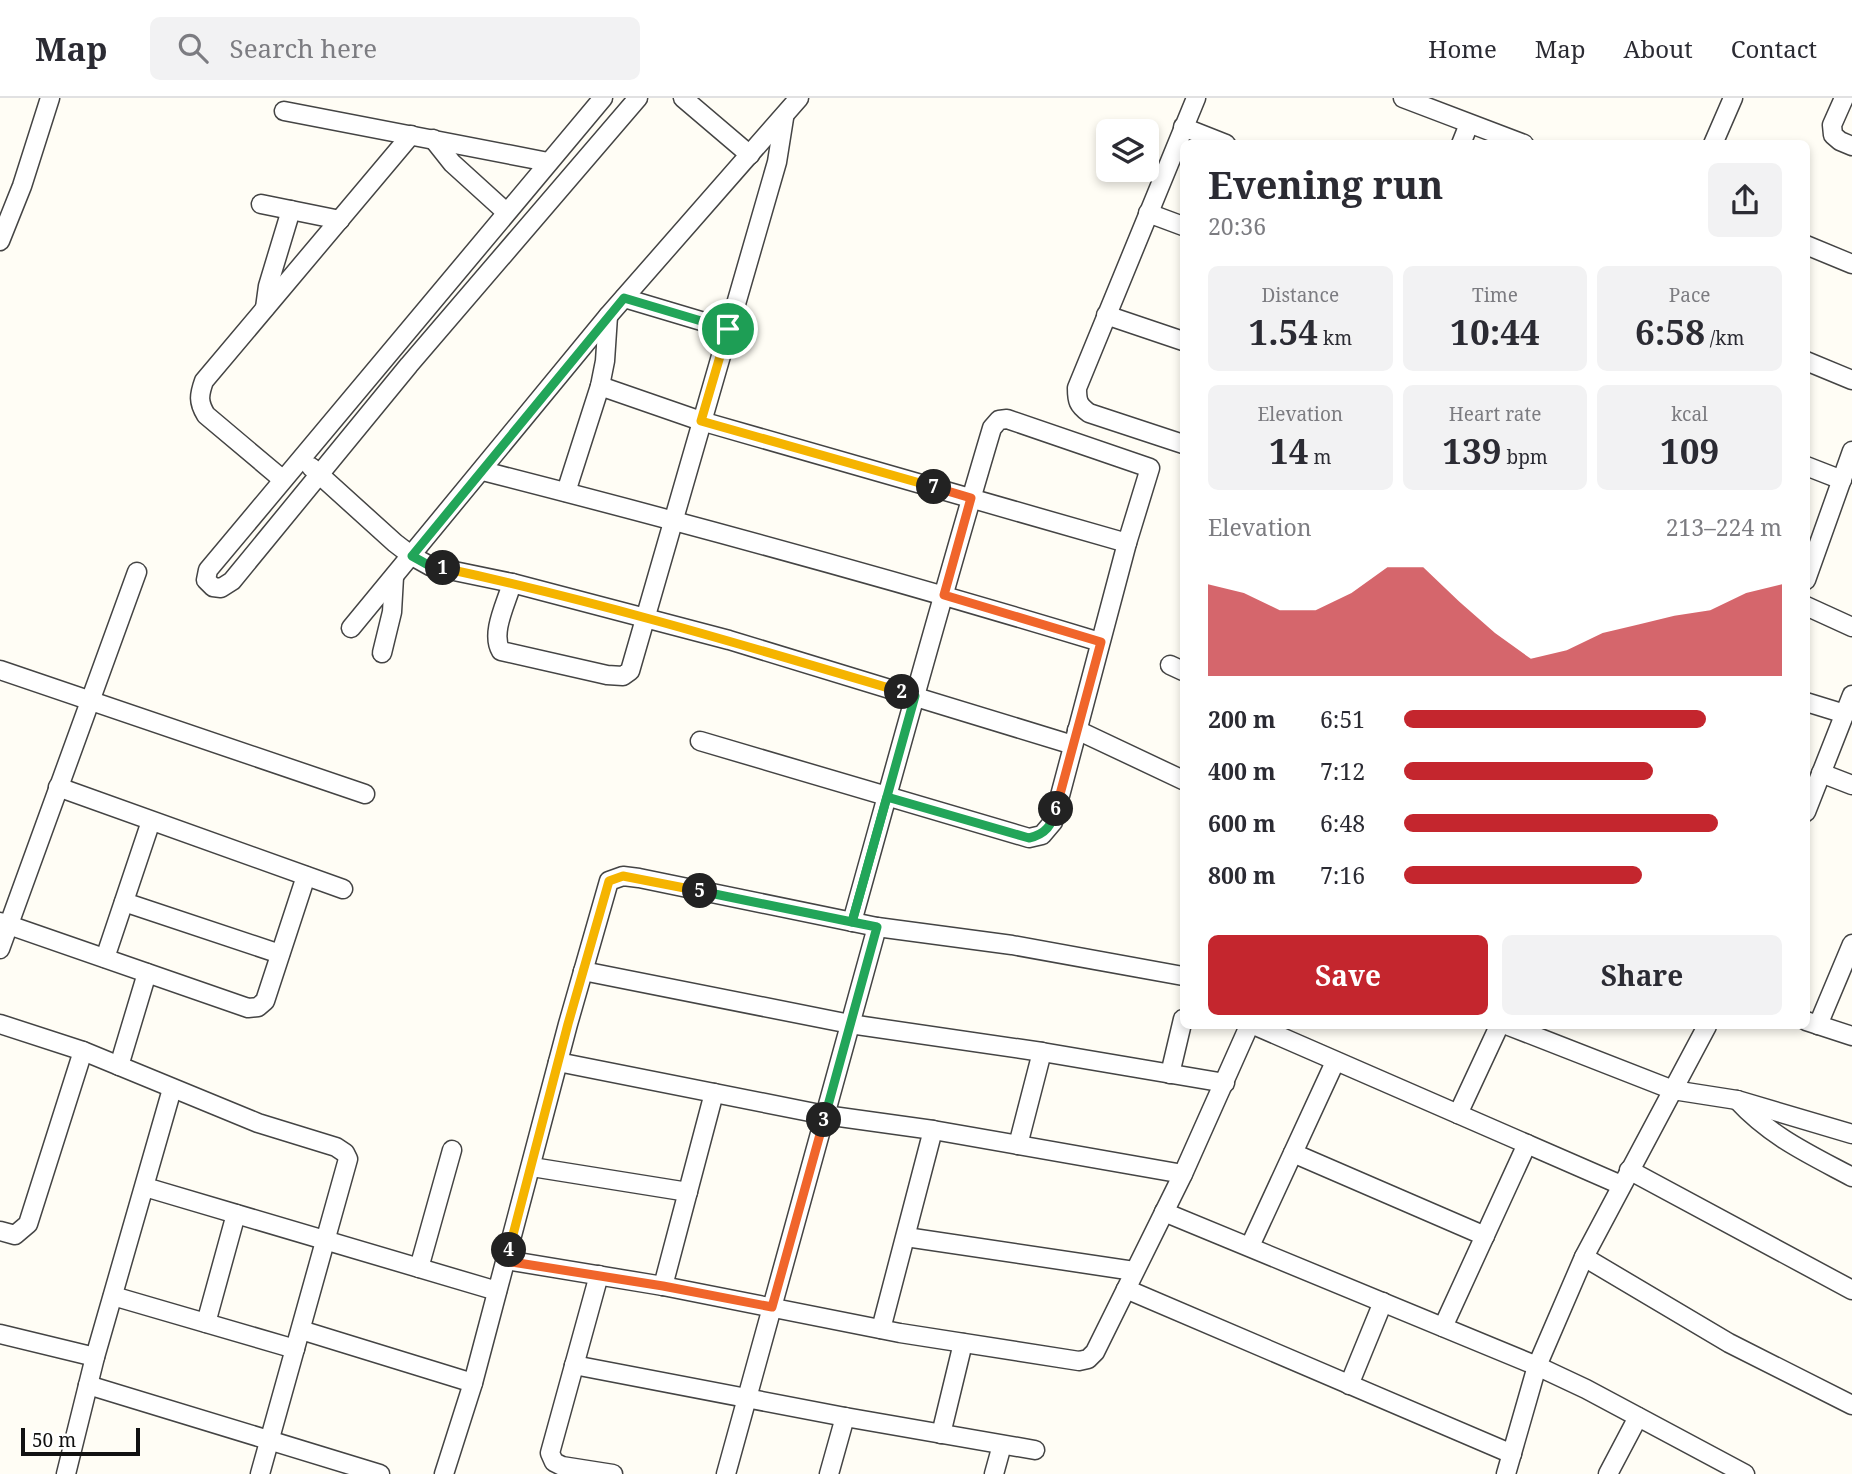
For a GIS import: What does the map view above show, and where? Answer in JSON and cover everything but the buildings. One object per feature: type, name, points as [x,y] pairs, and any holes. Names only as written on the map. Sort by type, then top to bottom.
[{"type":"street","points":[[0,241],[22,186],[50,98]]},
{"type":"street","points":[[603,98],[208,570],[206,580],[213,587],[221,588],[232,581],[409,365],[638,98]]},
{"type":"street","points":[[683,98],[750,155]]},
{"type":"street","points":[[351,628],[608,316],[799,98]]},
{"type":"street","points":[[1180,443],[1089,412],[1077,401],[1077,388],[1196,98]]},
{"type":"street","points":[[1402,98],[1513,140]]},
{"type":"street","points":[[1715,140],[1733,98]]},
{"type":"street","points":[[1844,98],[1832,125],[1833,135],[1852,146]]},
{"type":"street","points":[[284,111],[548,162]]},
{"type":"street","points":[[512,583],[497,633],[497,644],[502,650],[607,676],[623,676],[630,671],[777,162],[784,118]]},
{"type":"street","points":[[1463,140],[1469,124]]},
{"type":"street","points":[[1184,127],[1216,140]]},
{"type":"street","points":[[282,480],[206,415],[200,405],[199,396],[204,381],[411,135]]},
{"type":"street","points":[[433,139],[452,163],[506,212]]},
{"type":"street","points":[[261,204],[340,220]]},
{"type":"street","points":[[265,309],[268,286],[292,210]]},
{"type":"street","points":[[1148,213],[1180,225]]},
{"type":"street","points":[[1810,247],[1852,264]]},
{"type":"street","points":[[624,298],[728,329]]},
{"type":"street","points":[[1106,315],[1180,340]]},
{"type":"street","points":[[566,492],[600,386],[605,361],[608,316]]},
{"type":"street","points":[[1810,364],[1852,380]]},
{"type":"street","points":[[600,386],[701,421],[1126,543]]},
{"type":"street","points":[[852,922],[992,428],[999,420],[1020,422],[1150,467]]},
{"type":"street","points":[[700,741],[1029,838],[1042,835],[1053,822],[1126,543],[1159,436]]},
{"type":"street","points":[[1810,569],[1852,452]]},
{"type":"street","points":[[300,457],[412,556],[430,566],[512,583],[647,618],[915,696],[1075,737],[1180,778]]},
{"type":"street","points":[[1810,468],[1842,480]]},
{"type":"street","points":[[483,471],[674,520],[1101,642]]},
{"type":"street","points":[[0,949],[4,923],[58,788],[137,572]]},
{"type":"street","points":[[382,653],[391,612],[394,577]]},
{"type":"street","points":[[1810,608],[1852,626]]},
{"type":"street","points":[[0,670],[365,794]]},
{"type":"street","points":[[1810,798],[1852,695]]},
{"type":"street","points":[[1810,703],[1845,714]]},
{"type":"street","points":[[1821,773],[1852,785]]},
{"type":"street","points":[[58,788],[343,889]]},
{"type":"street","points":[[105,958],[151,821]]},
{"type":"street","points":[[4,923],[248,1008],[258,1007],[265,1001],[306,876]]},
{"type":"street","points":[[444,1474],[473,1383],[609,881],[615,877],[639,878],[877,927],[1012,944],[1180,975]]},
{"type":"street","points":[[124,902],[280,954]]},
{"type":"street","points":[[726,1474],[877,927]]},
{"type":"street","points":[[1852,944],[1812,1023],[1852,1036]]},
{"type":"street","points":[[583,971],[850,1024],[1042,1052],[1224,1083]]},
{"type":"street","points":[[118,1066],[147,973]]},
{"type":"street","points":[[0,1024],[83,1051],[258,1123],[336,1147],[345,1153],[348,1159],[260,1474]]},
{"type":"street","points":[[1170,1074],[1181,1029]]},
{"type":"street","points":[[506,1261],[663,1286],[964,1343],[1079,1361],[1088,1359],[1095,1352],[1183,1174],[1248,1029]]},
{"type":"street","points":[[1263,1029],[1527,1144],[1625,1178],[1852,1290]]},
{"type":"street","points":[[1458,1114],[1498,1029]]},
{"type":"street","points":[[1517,1029],[1673,1090],[1737,1101],[1852,1134]]},
{"type":"street","points":[[1506,1474],[1537,1366],[1584,1257],[1705,1029]]},
{"type":"street","points":[[0,1231],[15,1235],[28,1224],[83,1051]]},
{"type":"street","points":[[1018,1145],[1042,1052]]},
{"type":"street","points":[[558,1062],[825,1115],[933,1130],[1183,1174]]},
{"type":"street","points":[[1250,1246],[1335,1062]]},
{"type":"street","points":[[66,1474],[95,1357],[172,1089]]},
{"type":"street","points":[[663,1286],[714,1093]]},
{"type":"street","points":[[1737,1101],[1757,1122],[1781,1139],[1852,1177]]},
{"type":"street","points":[[881,1329],[933,1130]]},
{"type":"street","points":[[1443,1327],[1527,1144]]},
{"type":"street","points":[[419,1268],[452,1150]]},
{"type":"street","points":[[1293,1153],[1485,1236]]},
{"type":"street","points":[[532,1167],[688,1192]]},
{"type":"street","points":[[145,1187],[497,1291]]},
{"type":"street","points":[[1164,1212],[1537,1366],[1745,1474]]},
{"type":"street","points":[[206,1323],[236,1214]]},
{"type":"street","points":[[906,1237],[1135,1271]]},
{"type":"street","points":[[1584,1257],[1729,1343],[1852,1405]]},
{"type":"street","points":[[599,1275],[551,1453],[554,1462],[562,1465],[612,1474]]},
{"type":"street","points":[[1126,1289],[1512,1454]]},
{"type":"street","points":[[113,1296],[295,1349]]},
{"type":"street","points":[[1349,1385],[1382,1302]]},
{"type":"street","points":[[301,1330],[473,1383]]},
{"type":"street","points":[[0,1334],[95,1357]]},
{"type":"street","points":[[941,1434],[964,1343]]},
{"type":"street","points":[[574,1364],[845,1417],[1035,1450]]},
{"type":"street","points":[[88,1385],[380,1474]]},
{"type":"street","points":[[829,1474],[845,1417]]},
{"type":"street","points":[[1608,1474],[1638,1417]]},
{"type":"street","points":[[994,1474],[1002,1445]]},
{"type":"route","points":[[728,329],[624,298],[412,556],[430,566],[512,583],[647,618],[915,696],[869,860],[852,922],[877,927],[772,1307],[663,1286],[506,1261],[605,889],[615,877],[639,878],[852,922],[887,797],[1029,838],[1042,835],[1053,822],[1101,642],[944,595],[971,498],[701,421],[728,329]]}]
